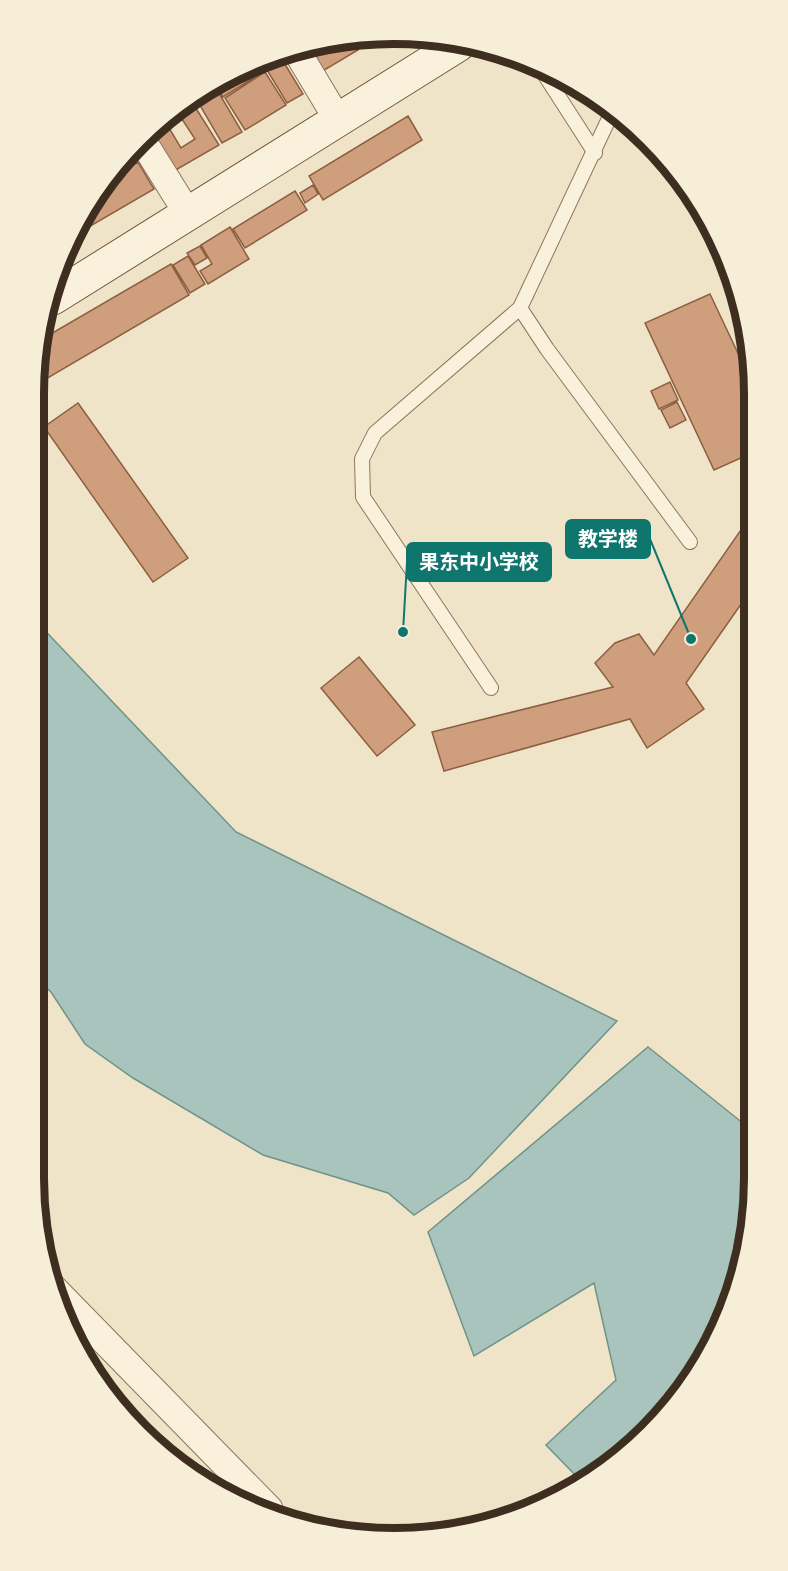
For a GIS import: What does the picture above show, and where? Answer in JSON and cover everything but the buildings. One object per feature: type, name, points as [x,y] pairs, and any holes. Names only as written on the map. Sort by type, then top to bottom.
[{"type":"street","points":[[57,295],[453,48]]},
{"type":"street","points":[[300,56],[338,120]]},
{"type":"street","points":[[146,146],[188,214]]},
{"type":"street","points":[[67,1302],[262,1502]]},
{"type":"lane","points":[[548,79],[595,153]]},
{"type":"lane","points":[[491,688],[363,496],[362,459],[375,433],[520,308],[610,118]]},
{"type":"lane","points":[[520,308],[547,349],[690,542]]},
{"type":"water","points":[[44,630],[236,832],[617,1021],[469,1178],[414,1215],[388,1193],[263,1155],[133,1078],[85,1044],[51,992],[44,986]]},
{"type":"water","points":[[648,1047],[744,1124],[742,1223],[733,1268],[718,1311],[698,1352],[658,1408],[625,1441],[576,1476],[546,1445],[616,1380],[594,1283],[474,1356],[428,1232]]},
{"type":"place","name":"果东中小学校","points":[[403,632]]},
{"type":"place","name":"教学楼","points":[[691,639]]}]
